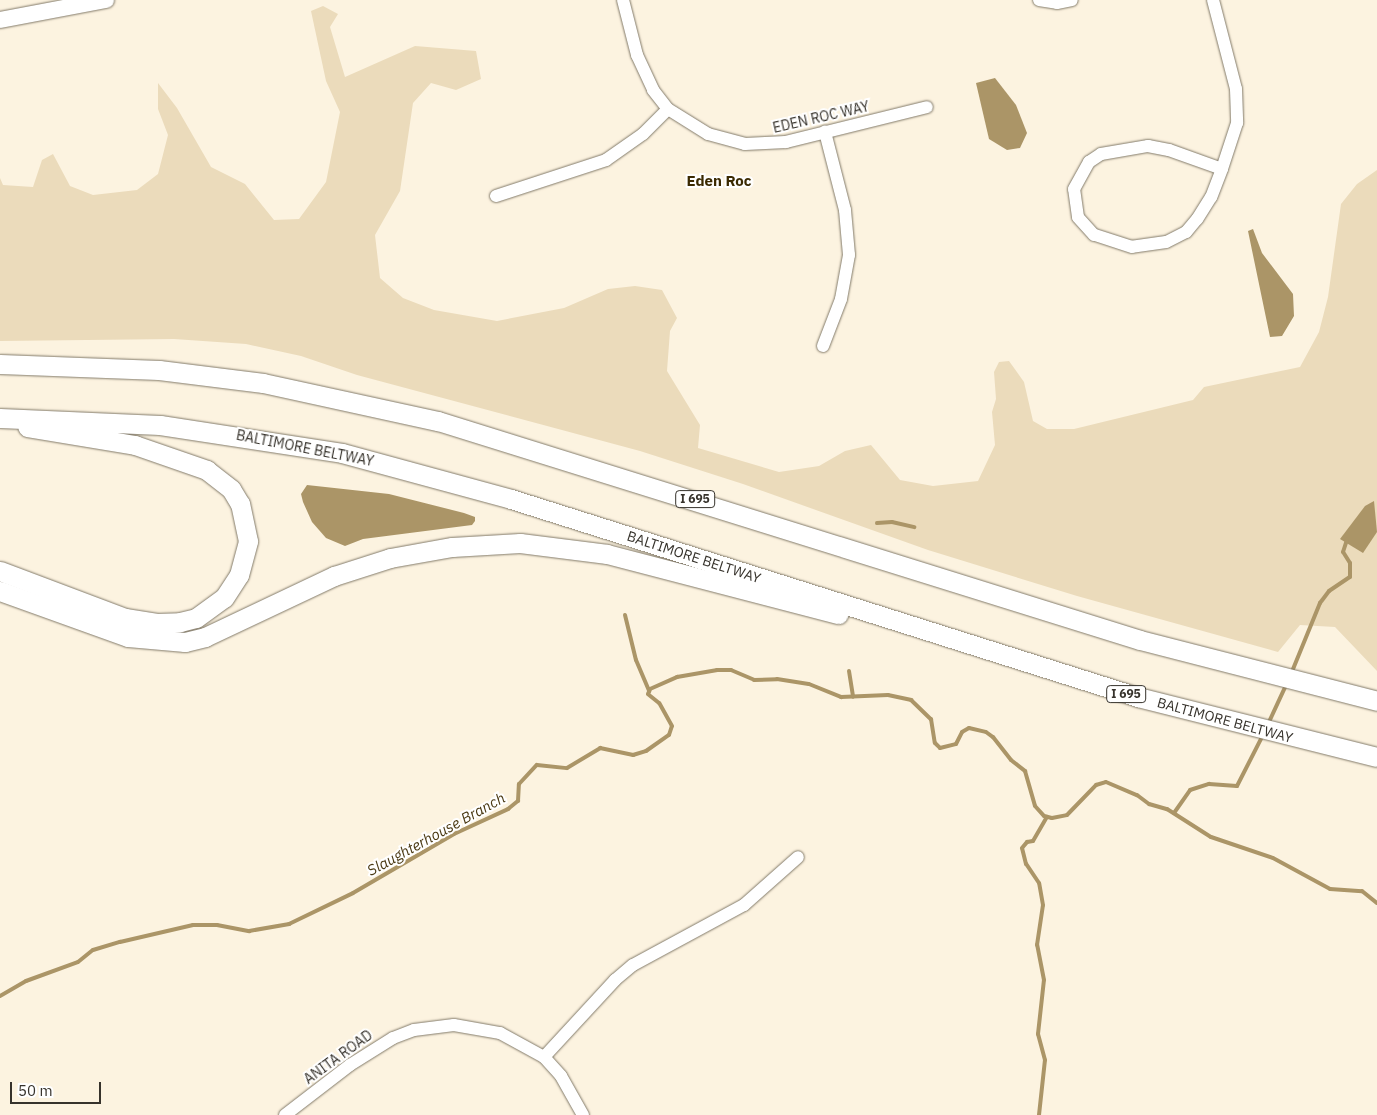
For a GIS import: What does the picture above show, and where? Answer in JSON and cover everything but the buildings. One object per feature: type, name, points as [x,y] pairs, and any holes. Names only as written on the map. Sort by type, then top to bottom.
[{"type":"highway","name":"I 695","points":[[0,364],[159,370],[263,383],[430,419],[1131,637],[1377,701]]},
{"type":"highway","name":"BALTIMORE BELTWAY","points":[[0,418],[160,424],[342,453],[511,499],[1042,667],[1211,718],[1377,757]]},
{"type":"highway","points":[[0,423],[135,444],[207,470],[231,489],[240,504],[248,541],[239,575],[224,598],[196,618],[180,622],[157,623],[125,618],[0,571]]},
{"type":"highway","points":[[0,591],[128,637],[185,642],[205,637],[334,576],[390,558],[452,547],[530,544],[607,554],[1042,667]]},
{"type":"main road","points":[[0,20],[106,0]]},
{"type":"street","name":"EDEN ROC WAY","points":[[623,0],[644,75],[668,109],[708,134],[746,144],[786,142],[927,107]]},
{"type":"street","points":[[1039,0],[1057,3],[1072,0]]},
{"type":"street","points":[[1213,0],[1236,89],[1237,123],[1222,169],[1197,220],[1186,232],[1166,242],[1132,247],[1113,243],[1094,235],[1078,217],[1074,189],[1089,162],[1101,154],[1148,146],[1169,150],[1222,169]]},
{"type":"street","points":[[496,196],[606,160],[643,134],[668,109]]},
{"type":"street","points":[[823,346],[841,299],[849,255],[845,210],[825,132]]},
{"type":"street","points":[[544,1057],[614,980],[632,966],[744,906],[798,857]]},
{"type":"street","name":"ANITA ROAD","points":[[285,1115],[374,1048],[414,1030],[454,1024],[500,1033],[544,1057],[561,1076],[583,1115]]},
{"type":"shaded area","points":[[323,6],[338,14],[330,27],[345,77],[415,46],[476,51],[481,79],[456,90],[431,83],[413,103],[400,191],[375,235],[380,278],[403,298],[434,310],[497,321],[564,308],[608,289],[635,286],[662,290],[677,318],[670,331],[667,371],[700,425],[698,448],[779,472],[819,466],[845,451],[871,445],[900,480],[933,486],[978,481],[995,445],[992,412],[996,399],[994,372],[999,362],[1009,361],[1024,382],[1033,421],[1047,429],[1074,429],[1193,400],[1204,387],[1300,367],[1319,332],[1328,297],[1341,204],[1357,184],[1377,170],[1377,671],[1335,627],[1300,625],[1278,652],[1077,596],[928,550],[743,484],[640,451],[357,375],[301,356],[246,344],[174,339],[0,341],[0,178],[3,185],[33,187],[42,160],[53,154],[70,186],[93,195],[137,190],[158,174],[168,135],[158,109],[158,83],[177,108],[211,167],[245,184],[274,220],[299,219],[326,182],[340,112],[326,81],[311,11]]},
{"type":"shaded area","points":[[995,78],[1016,105],[1027,133],[1020,148],[1007,150],[989,139],[976,83]]},
{"type":"shaded area","points":[[1253,229],[1262,253],[1293,294],[1294,316],[1282,336],[1270,337],[1248,231]]},
{"type":"shaded area","points":[[307,485],[389,494],[464,513],[475,517],[475,521],[472,525],[363,539],[345,546],[326,538],[312,522],[301,494]]},
{"type":"shaded area","points":[[1374,501],[1377,532],[1363,553],[1340,539],[1365,506]]},
{"type":"waterway","points":[[877,523],[892,522],[914,527]]},
{"type":"waterway","points":[[1291,674],[1320,603],[1329,591],[1350,577],[1350,563],[1343,552],[1347,540]]},
{"type":"waterway","points":[[625,615],[636,660],[649,691]]},
{"type":"waterway","name":"Slaughterhouse Branch","points":[[0,996],[26,981],[78,962],[93,950],[120,942],[193,925],[217,925],[249,931],[289,924],[353,893],[454,834],[508,809],[518,801],[519,784],[537,765],[567,768],[600,748],[633,755],[646,751],[669,735],[672,726],[659,703],[648,694],[650,689],[677,677],[717,670],[731,670],[754,680],[777,679],[809,684],[841,697],[888,695],[911,700],[931,719],[935,743],[940,748],[956,744],[962,732],[969,728],[986,732],[993,737],[1011,760],[1025,771],[1035,806],[1044,816],[1052,818],[1067,815],[1096,785],[1106,782],[1137,795],[1149,804],[1167,809],[1211,837],[1273,858],[1330,889],[1362,891],[1377,903]]},
{"type":"waterway","points":[[849,671],[853,697]]},
{"type":"waterway","points":[[1268,724],[1287,683]]},
{"type":"waterway","points":[[1174,813],[1190,790],[1209,784],[1237,786],[1264,733]]},
{"type":"waterway","points":[[1039,1115],[1045,1060],[1038,1034],[1044,980],[1037,945],[1043,905],[1039,883],[1026,864],[1022,848],[1027,842],[1033,841],[1047,817]]},
{"type":"district","name":"Eden Roc","points":[[719,181]]}]
